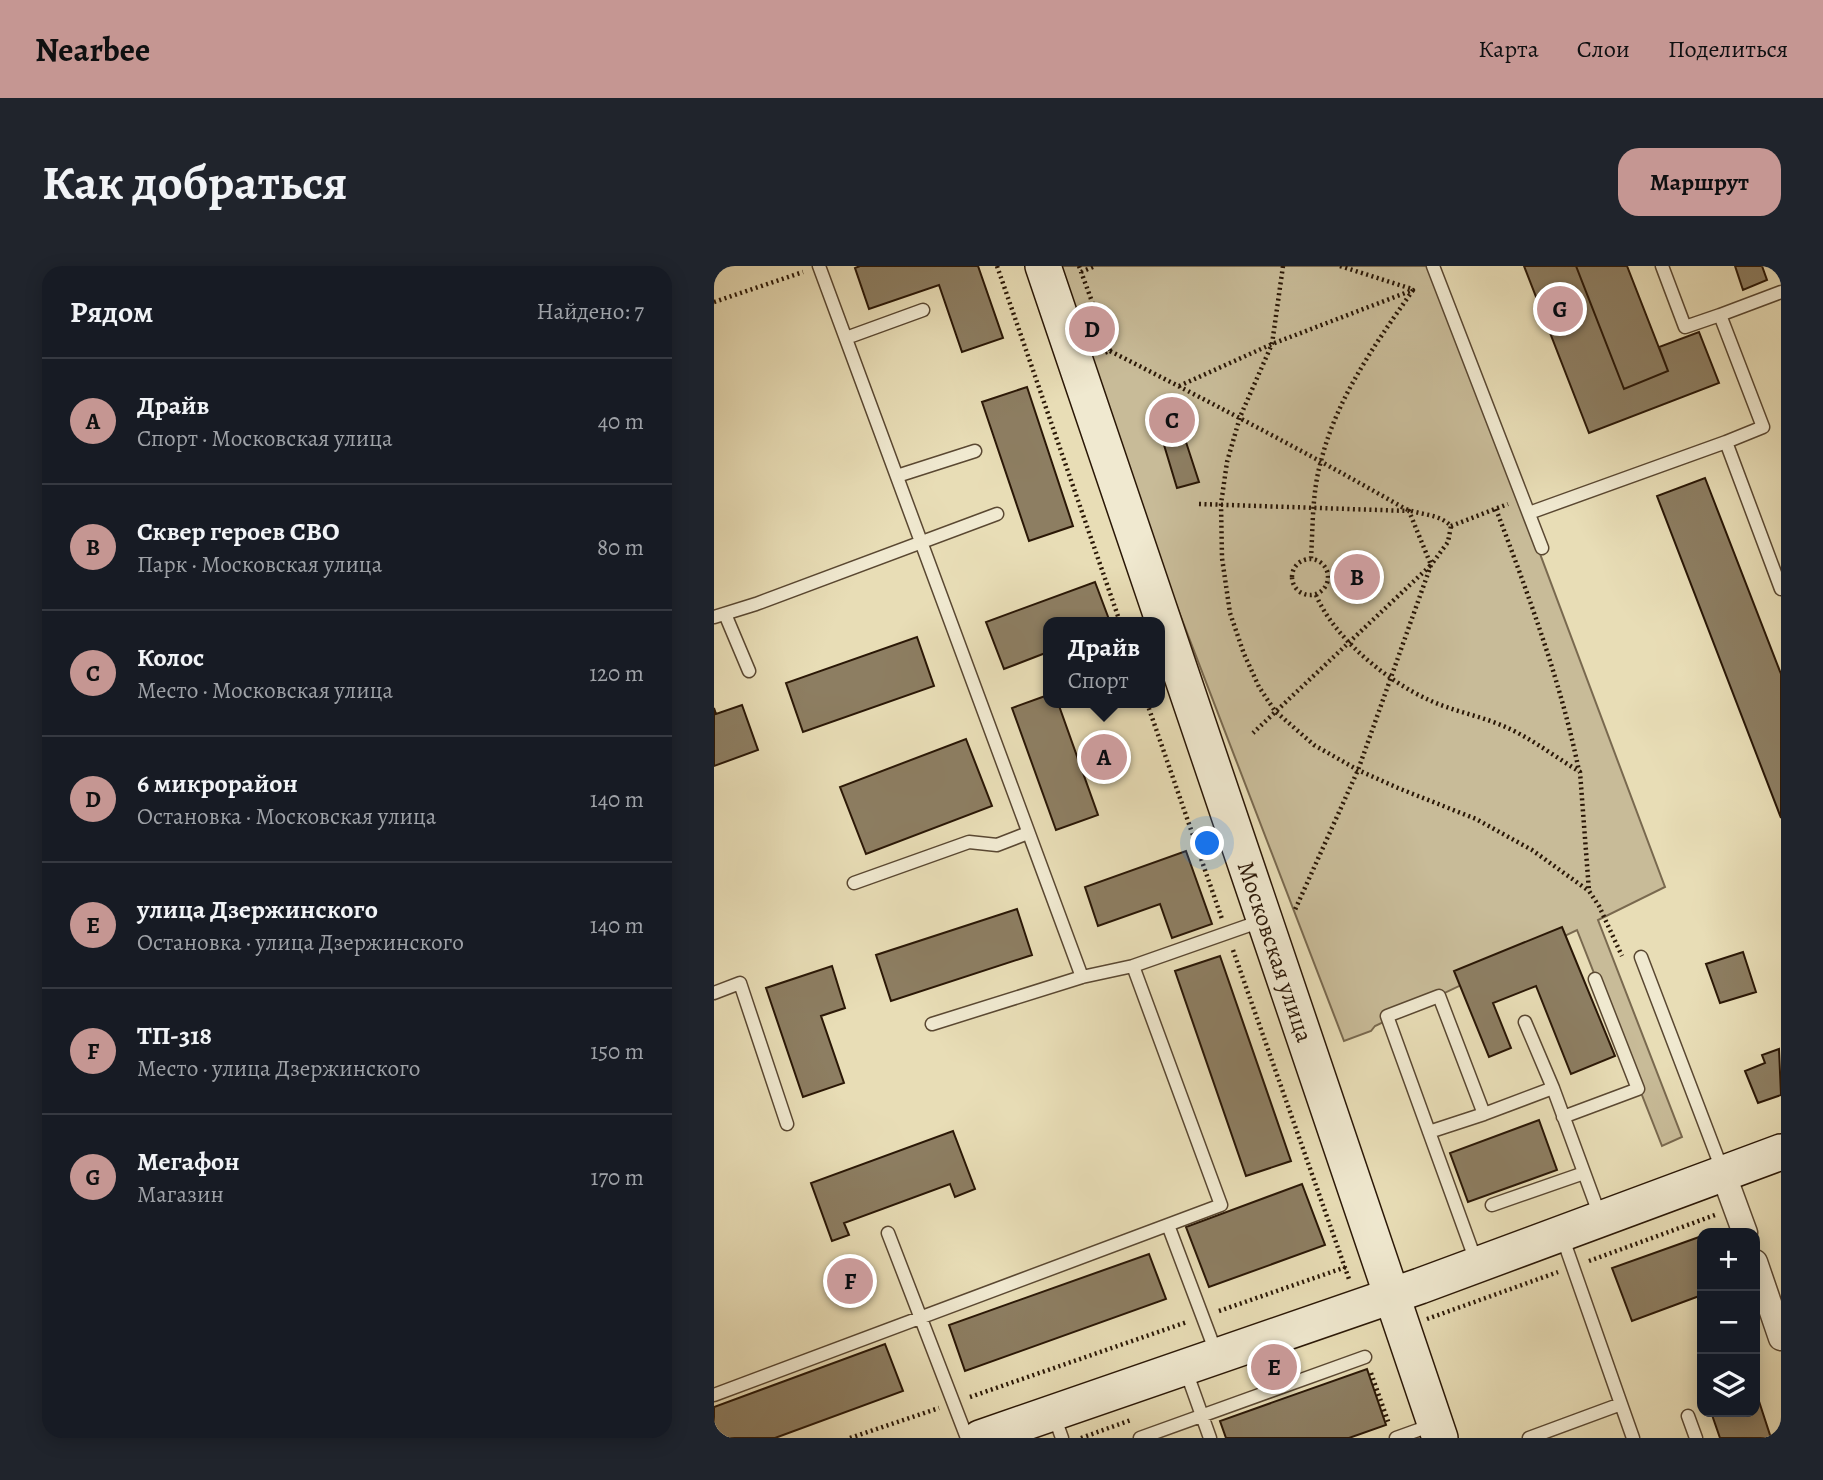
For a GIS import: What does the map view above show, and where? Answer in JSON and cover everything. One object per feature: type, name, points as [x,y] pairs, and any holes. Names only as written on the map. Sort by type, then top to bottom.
[{"type":"street","name":"Московская улица","points":[[1043,266],[1278,918],[1378,1256],[1437,1431]]},
{"type":"street","points":[[980,1438],[1057,1425],[1201,1362],[1392,1296],[1781,1152]]},
{"type":"street","points":[[1723,1172],[1743,1228]]},
{"type":"street","points":[[1760,1277],[1781,1338]]},
{"type":"lane","points":[[819,266],[1082,977]]},
{"type":"lane","points":[[1433,266],[1542,548]]},
{"type":"lane","points":[[1662,266],[1685,327],[1781,292]]},
{"type":"lane","points":[[846,338],[923,310]]},
{"type":"lane","points":[[1529,513],[1763,427],[1720,315]]},
{"type":"lane","points":[[1726,442],[1781,589]]},
{"type":"lane","points":[[897,476],[975,451]]},
{"type":"lane","points":[[749,671],[719,616],[997,514]]},
{"type":"lane","points":[[854,883],[970,842],[997,845],[1028,833]]},
{"type":"lane","points":[[932,1024],[1082,977],[1133,966],[1278,918]]},
{"type":"lane","points":[[1640,957],[1723,1172]]},
{"type":"lane","points":[[714,1395],[1221,1205],[1133,966]]},
{"type":"lane","points":[[1563,1117],[1638,1089],[1595,979]]},
{"type":"lane","points":[[714,993],[740,983],[787,1124]]},
{"type":"lane","points":[[1477,1264],[1387,1016],[1439,996],[1483,1114]]},
{"type":"lane","points":[[1525,1022],[1553,1088],[1601,1219]]},
{"type":"lane","points":[[1429,1132],[1553,1088]]},
{"type":"lane","points":[[1492,1205],[1584,1172]]},
{"type":"lane","points":[[1168,1225],[1203,1317],[1202,1415],[1210,1438]]},
{"type":"lane","points":[[888,1233],[967,1438]]},
{"type":"lane","points":[[1561,1233],[1633,1438]]},
{"type":"lane","points":[[1140,1438],[1365,1357]]},
{"type":"lane","points":[[1529,1438],[1621,1404]]},
{"type":"lane","points":[[1688,1416],[1696,1438]]},
{"type":"lane","points":[[1393,1432],[1437,1431]]},
{"type":"path","points":[[714,302],[819,266]]},
{"type":"path","points":[[997,266],[1117,617]]},
{"type":"path","points":[[1081,272],[1095,266]]},
{"type":"path","points":[[1283,266],[1272,344],[1240,417],[1227,461],[1221,504],[1222,558],[1230,613],[1259,687],[1275,711],[1314,745],[1358,770],[1476,818],[1532,850],[1589,891],[1599,906],[1627,967]]},
{"type":"path","points":[[1340,266],[1413,290]]},
{"type":"path","points":[[1179,386],[1272,344],[1413,290]]},
{"type":"path","points":[[1311,558],[1314,507],[1321,461],[1336,415],[1358,372],[1413,290]]},
{"type":"path","points":[[1110,351],[1240,417],[1409,511],[1431,565],[1358,770],[1278,918]]},
{"type":"path","points":[[1451,526],[1523,498]]},
{"type":"path","points":[[1199,504],[1409,511],[1439,517],[1451,526]]},
{"type":"path","points":[[1496,509],[1571,730],[1580,772],[1589,891]]},
{"type":"path","points":[[1252,733],[1431,565],[1448,542],[1451,526]]},
{"type":"path","points":[[1311,558],[1325,566],[1329,574],[1328,583],[1316,595],[1300,593],[1292,580],[1297,565],[1311,558]]},
{"type":"path","points":[[1316,595],[1348,641],[1368,661],[1391,678],[1428,700],[1502,725],[1580,772]]},
{"type":"path","points":[[1149,708],[1359,1307]]},
{"type":"path","points":[[850,1438],[1378,1256]]},
{"type":"path","points":[[1365,1357],[1393,1432]]},
{"type":"shaded area","points":[[1046,266],[1432,266],[1665,887],[1598,920],[1682,1137],[1662,1146],[1577,930],[1375,1026],[1371,1031],[1344,1041]]},
{"type":"building","points":[[978,266],[1003,338],[962,352],[939,285],[869,309],[855,268]]},
{"type":"building","points":[[1524,266],[1576,266],[1624,389],[1668,371],[1659,347],[1699,332],[1719,383],[1589,433]]},
{"type":"building","points":[[1576,266],[1627,266],[1668,371],[1624,389]]},
{"type":"building","points":[[1735,266],[1762,266],[1767,280],[1743,290]]},
{"type":"building","points":[[1027,387],[1073,526],[1029,541],[982,402]]},
{"type":"building","points":[[1182,405],[1189,427],[1163,435],[1156,413]]},
{"type":"building","points":[[1185,439],[1199,482],[1177,488],[1164,445]]},
{"type":"building","points":[[1705,478],[1781,674],[1781,818],[1657,496]]},
{"type":"building","points":[[1095,582],[1108,617],[1043,617],[1043,654],[1004,669],[986,622]]},
{"type":"building","points":[[917,637],[934,686],[803,732],[786,683]]},
{"type":"building","points":[[1043,697],[1043,708],[1060,708],[1098,815],[1056,830],[1012,708]]},
{"type":"building","points":[[742,705],[758,750],[714,766],[714,708],[716,714]]},
{"type":"building","points":[[966,739],[992,806],[866,854],[840,787]]},
{"type":"building","points":[[1186,851],[1212,924],[1172,938],[1160,904],[1098,926],[1085,887]]},
{"type":"building","points":[[1017,909],[1032,955],[891,1001],[876,955]]},
{"type":"building","points":[[1562,927],[1615,1056],[1571,1074],[1536,986],[1493,1003],[1511,1048],[1489,1057],[1454,971]]},
{"type":"building","points":[[1743,952],[1756,992],[1720,1003],[1706,964]]},
{"type":"building","points":[[1220,956],[1291,1161],[1246,1176],[1175,971]]},
{"type":"building","points":[[832,966],[845,1008],[821,1016],[844,1083],[803,1097],[766,988]]},
{"type":"building","points":[[1779,1049],[1781,1095],[1758,1103],[1745,1071],[1765,1063],[1762,1055]]},
{"type":"building","points":[[1539,1120],[1557,1170],[1468,1202],[1450,1153]]},
{"type":"building","points":[[953,1131],[975,1189],[955,1197],[950,1184],[844,1223],[849,1235],[832,1241],[811,1183]]},
{"type":"building","points":[[1302,1184],[1325,1245],[1209,1287],[1186,1227]]},
{"type":"building","points":[[1697,1238],[1697,1297],[1632,1321],[1612,1268]]},
{"type":"building","points":[[1149,1254],[1166,1299],[965,1371],[949,1325]]},
{"type":"building","points":[[857,1268],[864,1287],[842,1294],[836,1275]]},
{"type":"building","points":[[885,1344],[903,1391],[775,1438],[714,1438],[714,1407]]},
{"type":"building","points":[[1367,1369],[1386,1425],[1349,1438],[1226,1438],[1220,1421]]},
{"type":"building","points":[[1760,1404],[1771,1438],[1720,1438],[1713,1417],[1760,1417]]},
{"type":"place","name":"Мегафон","points":[[1560,309]]},
{"type":"place","name":"6 микрорайон","points":[[1092,329]]},
{"type":"place","name":"Колос","points":[[1172,420]]},
{"type":"place","name":"Сквер героев СВО","points":[[1357,577]]},
{"type":"place","name":"Драйв","points":[[1104,757]]},
{"type":"place","name":"ТП-318","points":[[850,1281]]},
{"type":"place","name":"улица Дзержинского","points":[[1274,1367]]}]
